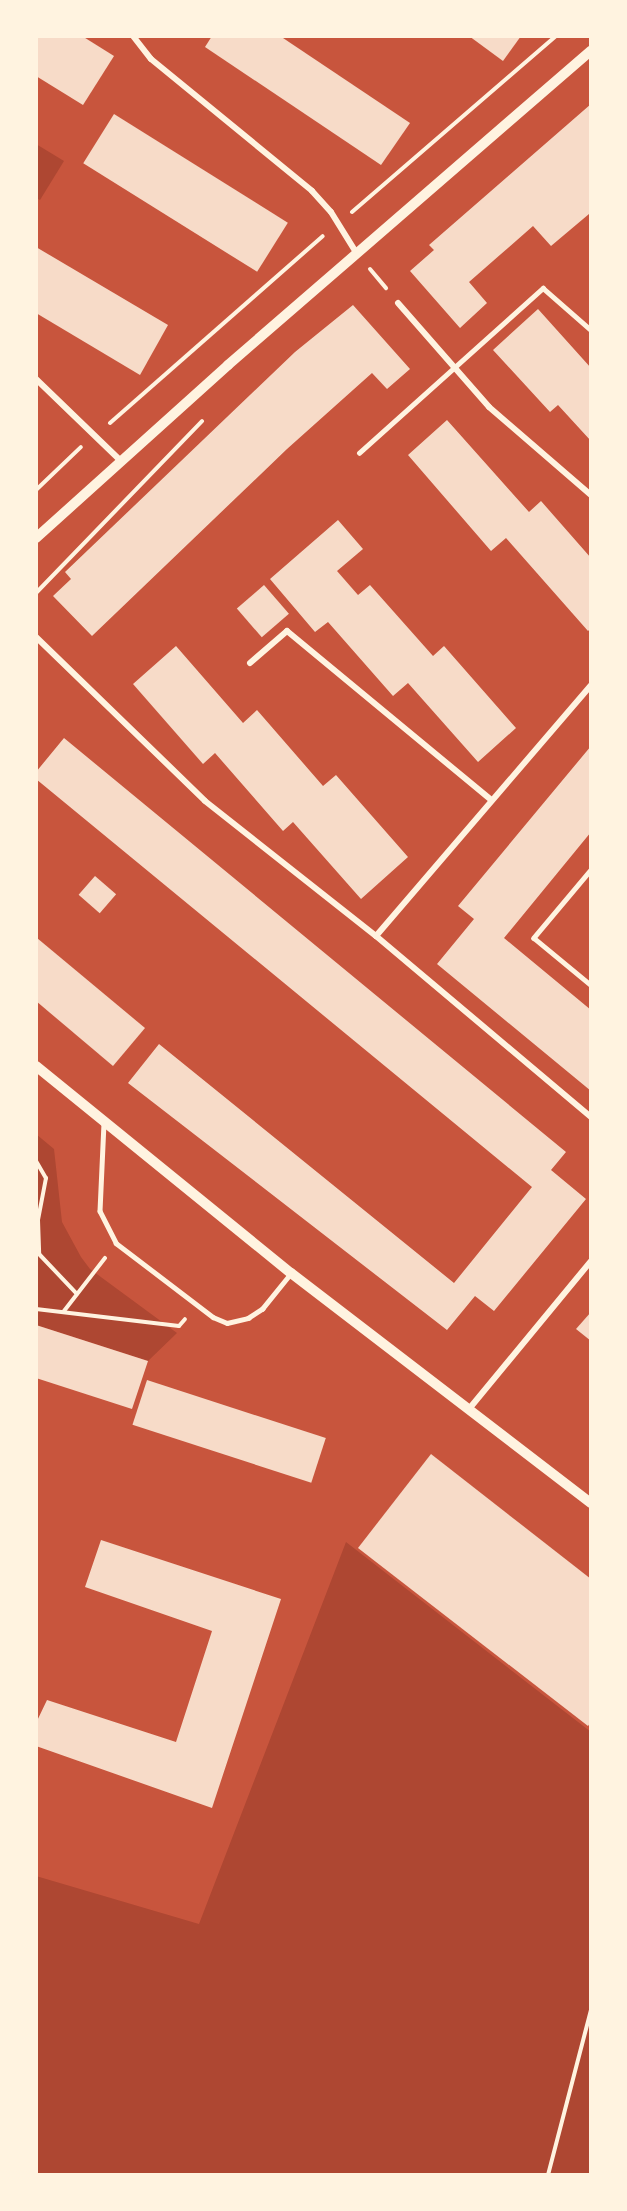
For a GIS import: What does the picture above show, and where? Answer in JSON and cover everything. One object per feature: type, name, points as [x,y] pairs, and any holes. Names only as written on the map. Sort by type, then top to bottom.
[{"type":"street","points":[[133,36],[152,58],[312,191],[338,224],[357,254]]},
{"type":"street","points":[[36,538],[120,460],[591,51]]},
{"type":"street","points":[[398,303],[489,407],[591,495]]},
{"type":"street","points":[[36,379],[120,460]]},
{"type":"street","points":[[250,663],[287,631],[491,800]]},
{"type":"street","points":[[36,637],[205,801],[376,936],[591,1117]]},
{"type":"street","points":[[376,936],[591,685]]},
{"type":"street","points":[[36,1066],[291,1273],[591,1503]]},
{"type":"street","points":[[470,1409],[591,1261]]},
{"type":"lane","points":[[359,453],[543,288],[591,330]]},
{"type":"lane","points":[[591,870],[534,938],[591,985]]},
{"type":"lane","points":[[104,1123],[100,1211],[116,1243],[213,1317],[227,1323],[248,1318],[262,1309],[291,1273]]},
{"type":"path","points":[[36,490],[96,435],[556,36]]},
{"type":"path","points":[[357,254],[398,303]]},
{"type":"path","points":[[362,277],[380,262]]},
{"type":"path","points":[[36,593],[206,418]]},
{"type":"path","points":[[36,1161],[46,1178],[38,1220],[39,1254],[77,1293]]},
{"type":"path","points":[[63,1312],[102,1262]]},
{"type":"path","points":[[36,1308],[179,1326]]},
{"type":"path","points":[[548,2175],[591,2010]]},
{"type":"shaded area","points":[[36,144],[64,161],[40,200],[36,198]]},
{"type":"shaded area","points":[[36,1134],[54,1149],[62,1222],[81,1257],[90,1269],[177,1333],[148,1361],[36,1325]]},
{"type":"shaded area","points":[[346,1542],[591,1732],[591,2175],[36,2175],[36,1876],[199,1924]]},
{"type":"building","points":[[36,36],[82,36],[114,56],[83,105],[36,76]]},
{"type":"building","points":[[212,36],[280,36],[410,123],[381,165],[205,47]]},
{"type":"building","points":[[469,36],[521,36],[503,61]]},
{"type":"building","points":[[591,104],[591,216],[589,214],[551,246],[533,226],[469,282],[487,303],[460,328],[410,271],[434,250],[429,245]]},
{"type":"building","points":[[114,114],[288,223],[257,272],[83,163]]},
{"type":"building","points":[[36,247],[168,325],[140,375],[36,313]]},
{"type":"building","points":[[353,305],[410,369],[387,389],[372,373],[287,449],[92,636],[53,596],[71,579],[65,572],[295,352]]},
{"type":"building","points":[[538,309],[591,368],[591,441],[558,405],[550,412],[493,350]]},
{"type":"building","points":[[447,420],[529,512],[541,501],[591,558],[591,628],[588,631],[506,538],[491,551],[408,455]]},
{"type":"building","points":[[338,520],[363,549],[337,571],[358,595],[370,585],[433,656],[444,646],[516,728],[478,762],[408,683],[393,696],[328,622],[315,632],[270,579]]},
{"type":"building","points":[[264,585],[289,614],[262,637],[237,609]]},
{"type":"building","points":[[176,646],[243,723],[257,710],[323,786],[336,775],[408,857],[361,899],[293,822],[283,831],[215,753],[203,764],[133,684]]},
{"type":"building","points":[[64,738],[566,1152],[551,1170],[586,1199],[494,1311],[475,1296],[447,1330],[128,1083],[159,1044],[454,1283],[532,1187],[36,779],[36,772]]},
{"type":"building","points":[[591,746],[591,832],[504,938],[591,1010],[591,1091],[437,964],[474,919],[458,906]]},
{"type":"building","points":[[95,876],[116,894],[100,913],[79,895]]},
{"type":"building","points":[[37,938],[145,1028],[113,1066],[36,1001]]},
{"type":"building","points":[[591,1312],[591,1341],[576,1329]]},
{"type":"building","points":[[36,1325],[148,1361],[132,1409],[36,1378]]},
{"type":"building","points":[[147,1380],[326,1438],[311,1483],[132,1425]]},
{"type":"building","points":[[431,1454],[591,1579],[591,1722],[588,1726],[358,1548]]},
{"type":"building","points":[[101,1540],[281,1599],[212,1808],[36,1746],[36,1723],[47,1700],[176,1742],[212,1631],[85,1587]]}]
